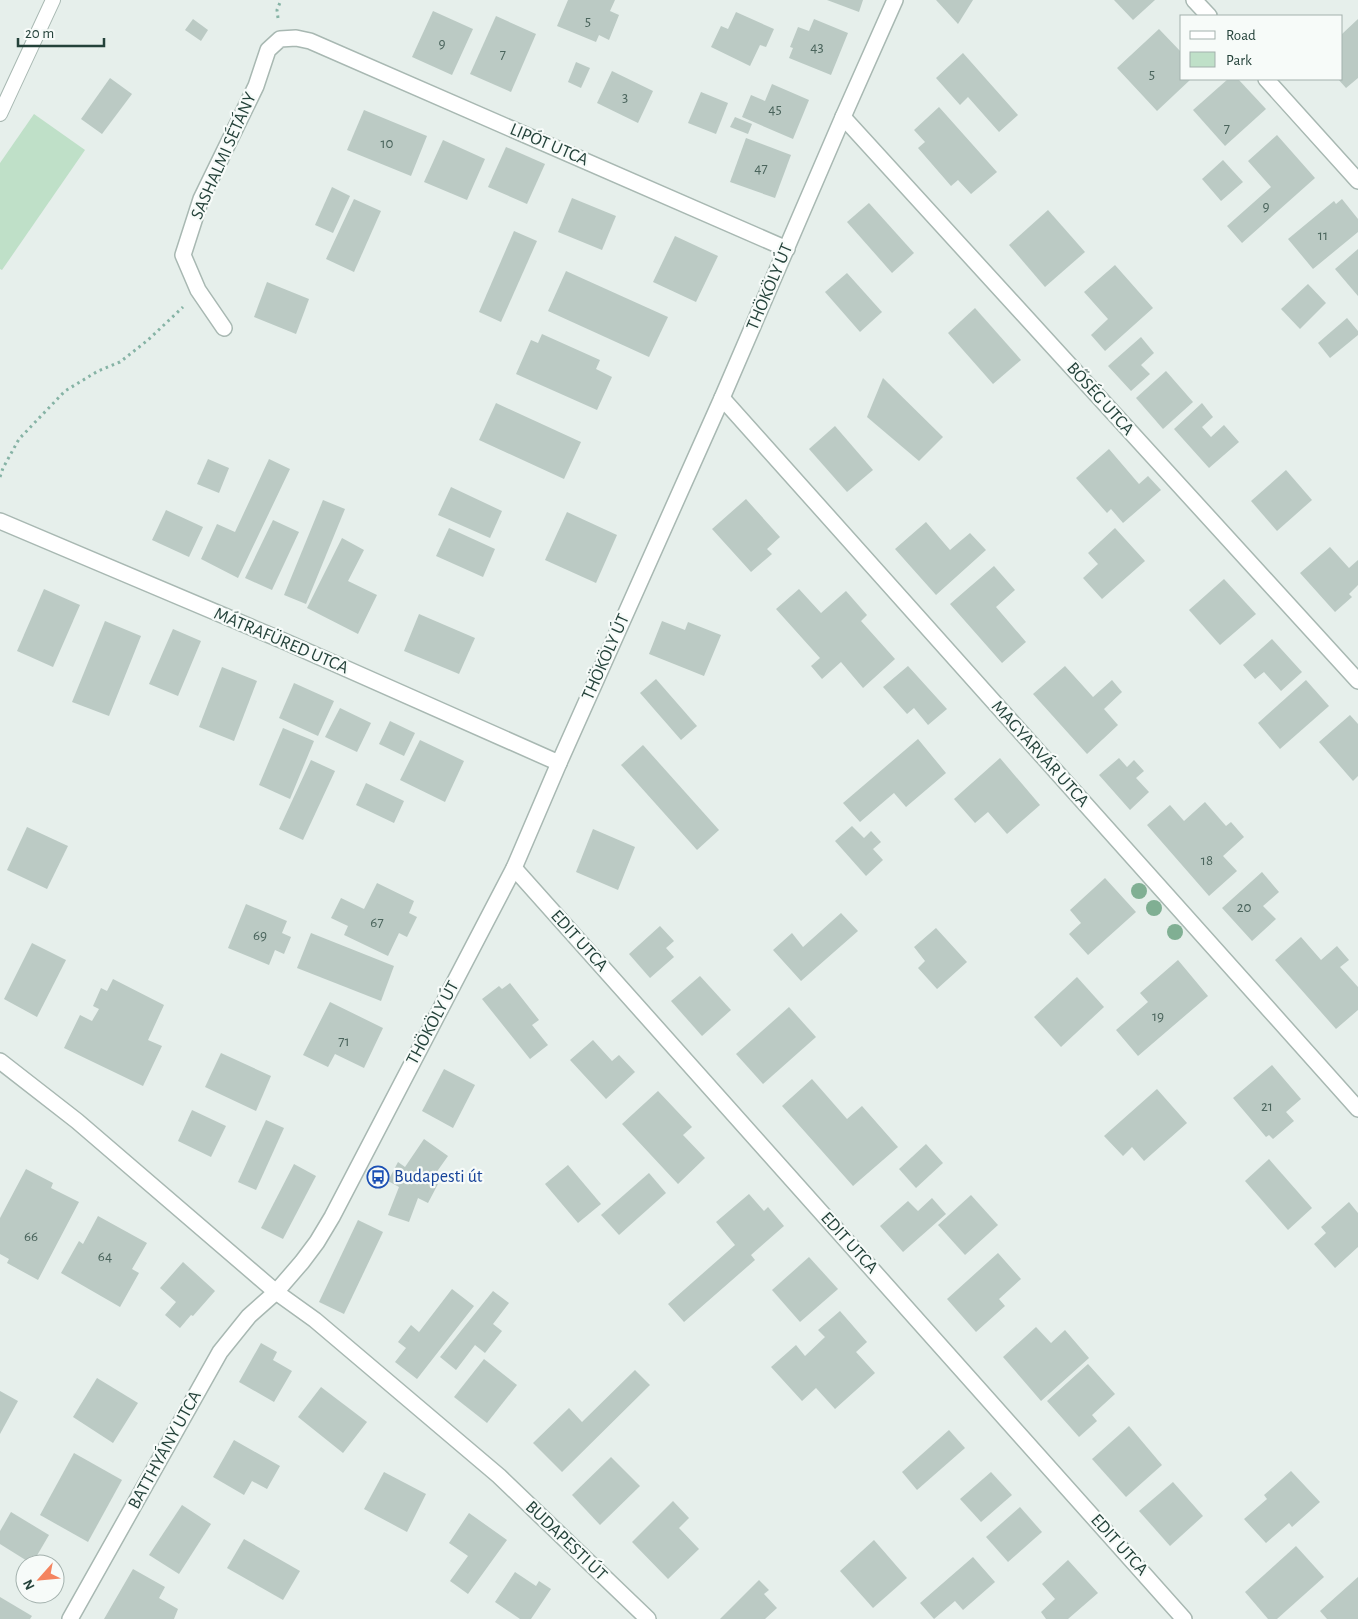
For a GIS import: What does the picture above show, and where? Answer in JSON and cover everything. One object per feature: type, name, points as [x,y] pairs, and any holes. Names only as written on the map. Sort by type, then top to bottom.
[{"type":"street","name":"THÖKÖLY ÚT","points":[[276,1292],[317,1242],[332,1217],[514,868],[722,398],[895,0]]},
{"type":"street","points":[[1194,0],[1208,15]]},
{"type":"street","name":"SASHALMI SÉTÁNY","points":[[224,328],[198,290],[183,255],[201,199],[256,86],[268,50],[280,39],[296,38],[310,41]]},
{"type":"street","name":"LIPÓT UTCA","points":[[310,41],[787,249]]},
{"type":"street","points":[[1267,80],[1358,181]]},
{"type":"street","name":"BŐSÉG UTCA","points":[[843,116],[1358,681]]},
{"type":"street","name":"MAGYARVÁR UTCA","points":[[722,398],[1358,1109]]},
{"type":"street","name":"MÁTRAFÜRED UTCA","points":[[1,521],[286,642],[559,763]]},
{"type":"street","name":"EDIT UTCA","points":[[514,868],[1184,1619]]},
{"type":"street","name":"BUDAPESTI ÚT","points":[[0,1061],[77,1121],[276,1292],[315,1320],[499,1476],[648,1619]]},
{"type":"street","name":"BATTHYÁNY UTCA","points":[[70,1619],[220,1352],[249,1316],[276,1292]]},
{"type":"lane","points":[[0,114],[52,0]]},
{"type":"path","points":[[0,477],[19,439],[66,391],[98,371],[120,362],[174,317],[198,290]]},
{"type":"green space","points":[[34,114],[85,150],[2,270],[0,269],[0,163]]},
{"type":"building","points":[[568,0],[615,0],[610,11],[619,15],[609,40],[599,35],[596,42],[557,26]]},
{"type":"building","points":[[827,0],[863,0],[859,12]]},
{"type":"building","points":[[936,0],[973,0],[958,24]]},
{"type":"building","points":[[1114,0],[1155,0],[1133,20]]},
{"type":"building","points":[[433,11],[473,29],[452,75],[412,57]]},
{"type":"building","points":[[736,12],[774,29],[766,47],[760,45],[750,66],[711,47],[721,26],[728,29]]},
{"type":"building","points":[[496,16],[536,34],[511,92],[470,74]]},
{"type":"building","points":[[193,19],[208,30],[201,41],[185,30]]},
{"type":"building","points":[[814,19],[848,33],[831,75],[789,58],[793,48],[790,47],[798,27],[809,31]]},
{"type":"building","points":[[1358,19],[1358,78],[1346,88],[1339,80],[1343,80],[1343,33]]},
{"type":"building","points":[[1159,29],[1180,51],[1180,80],[1190,80],[1157,111],[1117,68]]},
{"type":"building","points":[[963,53],[1018,115],[999,132],[968,97],[960,105],[936,78]]},
{"type":"building","points":[[576,62],[590,68],[581,88],[568,82]]},
{"type":"building","points":[[612,71],[653,91],[638,123],[597,103]]},
{"type":"building","points":[[110,78],[132,94],[102,134],[81,119]]},
{"type":"building","points":[[1227,80],[1239,80],[1266,109],[1225,146],[1193,110]]},
{"type":"building","points":[[772,84],[809,100],[793,139],[742,117],[751,95],[765,101]]},
{"type":"building","points":[[701,92],[728,103],[716,134],[688,123]]},
{"type":"building","points":[[939,107],[997,172],[971,194],[958,180],[951,186],[918,148],[925,142],[914,130]]},
{"type":"building","points":[[364,110],[427,136],[411,176],[347,150]]},
{"type":"building","points":[[735,117],[752,124],[748,134],[730,127]]},
{"type":"building","points":[[1277,135],[1315,178],[1242,243],[1227,226],[1271,187],[1248,161]]},
{"type":"building","points":[[746,138],[791,155],[775,198],[730,182]]},
{"type":"building","points":[[443,140],[485,159],[467,200],[424,182]]},
{"type":"building","points":[[506,147],[545,164],[527,204],[488,187]]},
{"type":"building","points":[[1223,160],[1243,182],[1221,201],[1202,179]]},
{"type":"building","points":[[332,187],[350,196],[333,233],[315,225]]},
{"type":"building","points":[[572,198],[616,216],[602,250],[558,232]]},
{"type":"building","points":[[354,199],[381,211],[354,272],[326,259]]},
{"type":"building","points":[[1342,199],[1358,219],[1358,232],[1313,269],[1288,239],[1334,201],[1336,204]]},
{"type":"building","points":[[869,203],[914,253],[892,273],[847,222]]},
{"type":"building","points":[[1048,210],[1085,252],[1045,287],[1009,245]]},
{"type":"building","points":[[514,231],[537,241],[501,322],[479,312]]},
{"type":"building","points":[[675,236],[718,256],[696,302],[653,282]]},
{"type":"building","points":[[1358,249],[1358,296],[1335,269]]},
{"type":"building","points":[[1115,265],[1153,308],[1105,351],[1091,335],[1108,319],[1084,292]]},
{"type":"building","points":[[566,271],[668,317],[649,357],[548,311]]},
{"type":"building","points":[[847,273],[882,312],[860,332],[825,292]]},
{"type":"building","points":[[267,282],[309,299],[296,334],[254,317]]},
{"type":"building","points":[[1308,284],[1326,303],[1300,329],[1281,309]]},
{"type":"building","points":[[975,308],[1021,360],[993,384],[948,333]]},
{"type":"building","points":[[1347,318],[1358,331],[1358,335],[1330,358],[1318,343]]},
{"type":"building","points":[[542,334],[600,360],[596,369],[612,377],[597,410],[516,374],[531,340],[538,343]]},
{"type":"building","points":[[1141,337],[1154,353],[1141,365],[1150,374],[1131,391],[1108,366]]},
{"type":"building","points":[[1166,371],[1193,402],[1163,429],[1136,398]]},
{"type":"building","points":[[883,378],[943,437],[919,461],[867,417]]},
{"type":"building","points":[[496,403],[581,442],[564,479],[479,440]]},
{"type":"building","points":[[1202,403],[1213,417],[1202,427],[1211,437],[1224,425],[1239,442],[1209,468],[1174,429]]},
{"type":"building","points":[[835,426],[873,470],[847,492],[809,449]]},
{"type":"building","points":[[1109,449],[1139,484],[1148,476],[1161,490],[1123,523],[1111,509],[1107,513],[1076,478]]},
{"type":"building","points":[[208,459],[229,468],[219,493],[197,484]]},
{"type":"building","points":[[269,459],[290,469],[238,578],[201,559],[217,524],[235,532]]},
{"type":"building","points":[[1286,470],[1312,500],[1277,531],[1251,501]]},
{"type":"building","points":[[451,487],[502,511],[490,538],[438,515]]},
{"type":"building","points":[[746,499],[780,537],[767,549],[772,554],[751,572],[712,529]]},
{"type":"building","points":[[323,500],[345,509],[306,604],[284,595]]},
{"type":"building","points":[[166,510],[203,527],[189,557],[152,540]]},
{"type":"building","points":[[567,512],[617,535],[596,583],[545,560]]},
{"type":"building","points":[[273,520],[299,532],[272,590],[245,578]]},
{"type":"building","points":[[926,522],[950,550],[970,533],[986,550],[936,595],[895,549]]},
{"type":"building","points":[[449,528],[495,549],[483,577],[436,556]]},
{"type":"building","points":[[1115,528],[1145,561],[1102,599],[1083,578],[1098,564],[1088,553]]},
{"type":"building","points":[[342,538],[364,550],[348,581],[377,595],[358,634],[307,608]]},
{"type":"building","points":[[1330,547],[1349,568],[1358,560],[1358,585],[1349,594],[1352,597],[1335,612],[1300,573]]},
{"type":"building","points":[[994,566],[1015,590],[996,607],[1026,642],[1002,663],[950,604]]},
{"type":"building","points":[[1224,579],[1256,614],[1220,645],[1189,610]]},
{"type":"building","points":[[44,589],[80,605],[53,667],[17,651]]},
{"type":"building","points":[[799,589],[821,613],[846,591],[867,615],[861,621],[895,659],[863,688],[841,662],[822,679],[811,666],[820,658],[776,609]]},
{"type":"building","points":[[419,614],[475,638],[459,674],[404,651]]},
{"type":"building","points":[[105,621],[141,636],[109,716],[72,702]]},
{"type":"building","points":[[662,621],[685,630],[688,622],[721,635],[704,676],[649,654]]},
{"type":"building","points":[[173,629],[201,641],[178,696],[149,684]]},
{"type":"building","points":[[1272,639],[1302,672],[1281,691],[1264,672],[1255,679],[1243,665]]},
{"type":"building","points":[[908,666],[947,709],[928,725],[914,708],[907,714],[883,687]]},
{"type":"building","points":[[1065,666],[1093,697],[1112,680],[1122,692],[1104,709],[1118,725],[1087,754],[1033,694]]},
{"type":"building","points":[[222,667],[257,681],[234,741],[199,727]]},
{"type":"building","points":[[656,679],[697,726],[681,740],[640,693]]},
{"type":"building","points":[[1306,680],[1329,706],[1280,749],[1258,723]]},
{"type":"building","points":[[294,683],[334,701],[318,736],[279,718]]},
{"type":"building","points":[[340,708],[371,723],[357,752],[325,737]]},
{"type":"building","points":[[1350,715],[1358,724],[1358,776],[1353,781],[1319,742]]},
{"type":"building","points":[[390,721],[415,733],[404,756],[379,744]]},
{"type":"building","points":[[283,728],[314,741],[290,799],[259,785]]},
{"type":"building","points":[[918,739],[946,773],[906,807],[894,793],[860,822],[843,803]]},
{"type":"building","points":[[420,740],[464,761],[445,802],[400,780]]},
{"type":"building","points":[[643,745],[719,830],[697,850],[621,765]]},
{"type":"building","points":[[1000,758],[1040,805],[1007,834],[988,812],[975,823],[954,799]]},
{"type":"building","points":[[1119,758],[1127,767],[1134,760],[1144,771],[1136,778],[1149,792],[1130,810],[1099,775]]},
{"type":"building","points":[[311,760],[335,771],[303,840],[279,829]]},
{"type":"building","points":[[366,783],[404,801],[394,823],[356,805]]},
{"type":"building","points":[[1205,802],[1226,826],[1231,822],[1244,837],[1223,856],[1237,871],[1209,896],[1147,825],[1170,805],[1184,821]]},
{"type":"building","points":[[852,826],[864,838],[871,831],[881,842],[873,849],[883,860],[866,876],[835,841]]},
{"type":"building","points":[[27,827],[68,846],[47,889],[7,870]]},
{"type":"building","points":[[593,829],[635,847],[618,890],[576,872]]},
{"type":"building","points":[[1262,872],[1279,892],[1263,906],[1276,919],[1252,941],[1222,908]]},
{"type":"building","points":[[1105,878],[1136,912],[1088,955],[1069,934],[1081,923],[1070,910]]},
{"type":"building","points":[[377,883],[414,901],[409,913],[417,917],[407,937],[399,933],[388,956],[344,935],[348,926],[331,918],[341,898],[364,909]]},
{"type":"building","points":[[246,904],[287,921],[282,933],[291,937],[284,954],[275,950],[269,965],[228,948]]},
{"type":"building","points":[[841,913],[858,931],[801,981],[773,950],[792,933],[803,947]]},
{"type":"building","points":[[660,926],[674,941],[666,948],[674,957],[650,978],[629,954]]},
{"type":"building","points":[[936,928],[967,962],[937,989],[918,968],[925,961],[914,947]]},
{"type":"building","points":[[311,933],[394,966],[381,1001],[297,968]]},
{"type":"building","points":[[1301,937],[1321,960],[1337,946],[1349,960],[1340,967],[1358,987],[1358,1010],[1336,1029],[1275,960]]},
{"type":"building","points":[[32,943],[66,960],[37,1017],[4,999]]},
{"type":"building","points":[[1178,960],[1208,996],[1138,1056],[1116,1030],[1148,1002],[1140,993]]},
{"type":"building","points":[[700,976],[731,1010],[702,1036],[671,1001]]},
{"type":"building","points":[[1077,977],[1104,1007],[1061,1047],[1034,1017]]},
{"type":"building","points":[[113,979],[164,1005],[148,1040],[162,1046],[143,1086],[64,1048],[80,1015],[92,1021],[99,1009],[93,1006],[101,988],[107,991]]},
{"type":"building","points":[[510,983],[539,1020],[532,1025],[548,1045],[530,1059],[482,999],[499,986],[502,989]]},
{"type":"building","points":[[330,1002],[383,1028],[364,1068],[335,1054],[328,1067],[303,1055]]},
{"type":"building","points":[[789,1007],[816,1037],[763,1084],[736,1054]]},
{"type":"building","points":[[593,1040],[612,1061],[619,1055],[635,1072],[606,1099],[570,1060]]},
{"type":"building","points":[[221,1053],[271,1076],[256,1111],[205,1087]]},
{"type":"building","points":[[1272,1065],[1301,1099],[1286,1112],[1294,1121],[1273,1139],[1269,1135],[1266,1137],[1233,1098]]},
{"type":"building","points":[[444,1069],[475,1085],[453,1128],[422,1111]]},
{"type":"building","points":[[812,1079],[847,1119],[862,1106],[898,1147],[853,1186],[782,1106]]},
{"type":"building","points":[[1157,1089],[1187,1123],[1144,1161],[1132,1147],[1123,1156],[1104,1136]]},
{"type":"building","points":[[658,1091],[692,1127],[683,1135],[705,1158],[678,1184],[622,1124]]},
{"type":"building","points":[[192,1110],[226,1126],[211,1157],[178,1141]]},
{"type":"building","points":[[266,1120],[284,1128],[256,1190],[238,1182]]},
{"type":"building","points":[[424,1139],[448,1156],[431,1180],[438,1184],[428,1203],[418,1198],[409,1222],[388,1215],[399,1187],[388,1181],[398,1162],[405,1167]]},
{"type":"building","points":[[926,1144],[943,1163],[916,1188],[899,1169]]},
{"type":"building","points":[[1269,1159],[1312,1208],[1288,1230],[1245,1181]]},
{"type":"building","points":[[294,1164],[316,1176],[283,1239],[261,1228]]},
{"type":"building","points":[[568,1165],[601,1204],[578,1223],[545,1184]]},
{"type":"building","points":[[26,1169],[53,1183],[51,1188],[79,1202],[38,1280],[7,1263],[9,1259],[0,1254],[0,1218]]},
{"type":"building","points":[[649,1173],[666,1193],[619,1235],[601,1215]]},
{"type":"building","points":[[749,1194],[764,1211],[768,1207],[784,1226],[751,1255],[755,1260],[684,1322],[668,1304],[735,1245],[716,1222]]},
{"type":"building","points":[[971,1195],[998,1225],[965,1255],[938,1225]]},
{"type":"building","points":[[932,1198],[946,1214],[903,1252],[880,1226],[908,1201],[918,1211]]},
{"type":"building","points":[[1349,1202],[1358,1213],[1358,1247],[1335,1268],[1314,1244],[1326,1233],[1321,1227]]},
{"type":"building","points":[[98,1216],[147,1243],[132,1269],[139,1273],[120,1307],[61,1273],[79,1241],[83,1244]]},
{"type":"building","points":[[358,1220],[383,1232],[344,1314],[319,1302]]},
{"type":"building","points":[[998,1253],[1021,1279],[999,1299],[1005,1306],[976,1332],[947,1299]]},
{"type":"building","points":[[809,1257],[838,1289],[800,1322],[772,1290]]},
{"type":"building","points":[[183,1262],[215,1291],[180,1328],[165,1315],[176,1302],[160,1288]]},
{"type":"building","points":[[452,1289],[474,1306],[417,1379],[395,1362],[406,1348],[398,1342],[411,1325],[419,1332]]},
{"type":"building","points":[[493,1291],[509,1303],[493,1324],[502,1331],[485,1353],[475,1345],[456,1370],[440,1357]]},
{"type":"building","points":[[840,1311],[867,1342],[856,1352],[875,1373],[835,1409],[816,1388],[802,1401],[771,1367],[796,1345],[805,1356],[825,1337],[818,1330]]},
{"type":"building","points":[[1036,1327],[1051,1343],[1065,1330],[1089,1358],[1041,1401],[1003,1357]]},
{"type":"building","points":[[261,1343],[277,1352],[273,1360],[292,1371],[274,1402],[239,1382]]},
{"type":"building","points":[[484,1359],[517,1385],[487,1423],[454,1397]]},
{"type":"building","points":[[1088,1364],[1115,1394],[1092,1415],[1097,1421],[1079,1437],[1047,1401]]},
{"type":"building","points":[[635,1370],[650,1385],[562,1472],[533,1443],[569,1408],[582,1422]]},
{"type":"building","points":[[97,1378],[138,1403],[113,1443],[73,1417]]},
{"type":"building","points":[[321,1387],[367,1422],[343,1453],[298,1417]]},
{"type":"building","points":[[0,1391],[18,1401],[0,1434]]},
{"type":"building","points":[[1129,1426],[1162,1465],[1126,1497],[1092,1459]]},
{"type":"building","points":[[949,1430],[965,1448],[917,1490],[902,1472]]},
{"type":"building","points":[[234,1440],[280,1466],[267,1489],[252,1481],[244,1495],[213,1477]]},
{"type":"building","points":[[74,1453],[122,1480],[88,1542],[40,1515]]},
{"type":"building","points":[[611,1457],[640,1486],[600,1525],[572,1495]]},
{"type":"building","points":[[1291,1471],[1320,1502],[1292,1527],[1289,1523],[1266,1543],[1244,1519],[1267,1499],[1264,1495]]},
{"type":"building","points":[[384,1472],[426,1494],[407,1532],[364,1509]]},
{"type":"building","points":[[991,1472],[1012,1495],[981,1522],[960,1499]]},
{"type":"building","points":[[1173,1482],[1203,1516],[1170,1546],[1139,1511]]},
{"type":"building","points":[[673,1501],[689,1518],[679,1528],[699,1549],[668,1579],[632,1542]]},
{"type":"building","points":[[182,1505],[211,1524],[179,1574],[149,1555]]},
{"type":"building","points":[[1020,1507],[1042,1532],[1008,1562],[986,1537]]},
{"type":"building","points":[[11,1512],[49,1535],[38,1554],[16,1554],[0,1544],[0,1531]]},
{"type":"building","points":[[469,1513],[507,1540],[468,1594],[450,1581],[468,1556],[449,1543]]},
{"type":"building","points":[[244,1539],[300,1571],[283,1600],[227,1568]]},
{"type":"building","points":[[874,1540],[907,1578],[873,1608],[840,1571]]},
{"type":"building","points":[[1296,1546],[1324,1577],[1277,1619],[1268,1619],[1245,1592]]},
{"type":"building","points":[[973,1557],[995,1582],[963,1610],[955,1601],[934,1619],[920,1603]]},
{"type":"building","points":[[1068,1560],[1098,1593],[1068,1619],[1046,1619],[1041,1612],[1055,1599],[1042,1584]]},
{"type":"building","points":[[133,1569],[165,1587],[159,1598],[178,1609],[174,1619],[104,1619]]},
{"type":"building","points":[[515,1572],[536,1586],[539,1581],[551,1589],[531,1619],[520,1619],[495,1602]]},
{"type":"building","points":[[1358,1577],[1358,1619],[1327,1619],[1320,1611]]},
{"type":"building","points":[[759,1580],[769,1590],[764,1594],[777,1608],[765,1619],[720,1619]]},
{"type":"building","points":[[0,1597],[32,1616],[30,1619],[0,1619]]},
{"type":"place","name":"Budapesti út","points":[[378,1177]]}]
